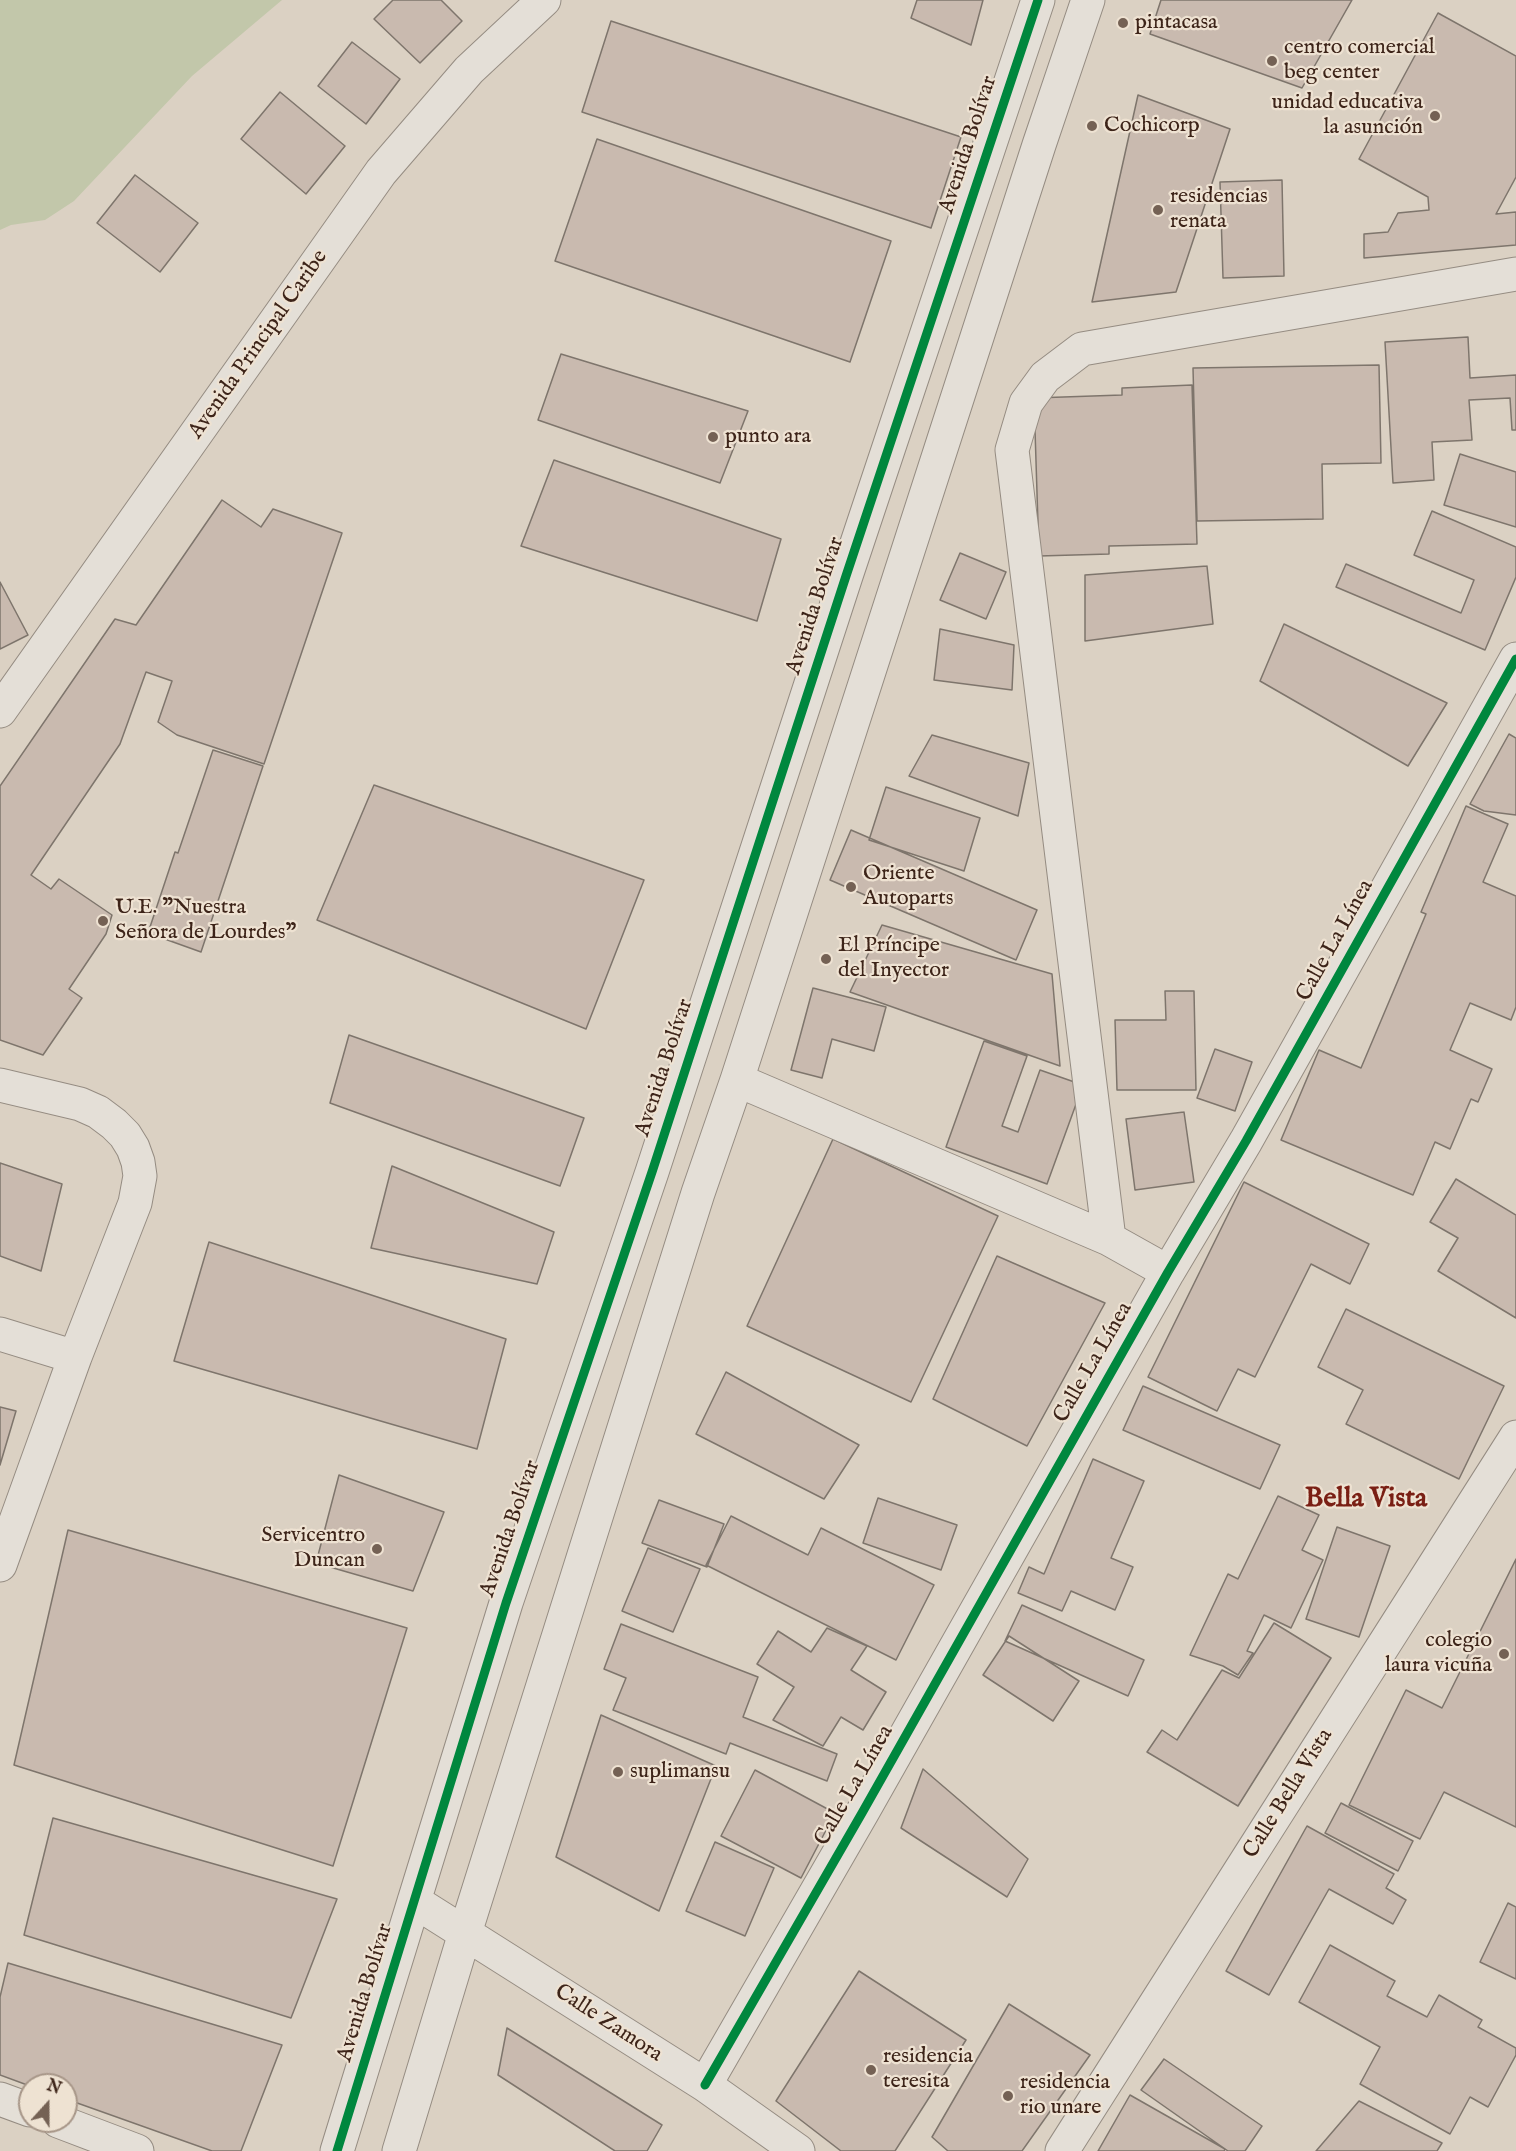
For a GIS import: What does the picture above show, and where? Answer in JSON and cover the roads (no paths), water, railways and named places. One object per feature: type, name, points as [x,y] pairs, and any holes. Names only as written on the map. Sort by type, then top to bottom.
[{"type":"street","name":"Avenida Principal Caribe","points":[[0,711],[381,172],[469,70],[544,0]]},
{"type":"street","name":"Avenida Bolívar","points":[[337,2151],[506,1603],[648,1184],[846,576],[1038,0]]},
{"type":"street","points":[[399,2151],[465,1933],[698,1193],[737,1080],[1088,0]]},
{"type":"street","points":[[1109,1239],[1012,450],[1026,403],[1045,377],[1082,349],[1516,274]]},
{"type":"street","name":"Calle La Línea","points":[[705,2085],[862,1813],[1168,1272],[1246,1142],[1516,659]]},
{"type":"street","points":[[737,1080],[1109,1239],[1168,1272]]},
{"type":"street","points":[[0,1085],[80,1104],[98,1113],[125,1135],[133,1148],[140,1176],[135,1203],[75,1357],[0,1565]]},
{"type":"street","points":[[0,1334],[75,1357]]},
{"type":"street","name":"Calle Bella Vista","points":[[1062,2151],[1516,1437]]},
{"type":"street","name":"Calle Zamora","points":[[414,1901],[705,2085],[798,2151]]},
{"type":"street","points":[[0,2099],[18,2106]]},
{"type":"street","points":[[78,2129],[137,2151]]},
{"type":"place","name":"pintacasa","points":[[1123,23]]},
{"type":"place","name":"centro comercial beg center","points":[[1272,61]]},
{"type":"place","name":"unidad educativa la asunción","points":[[1435,116]]},
{"type":"place","name":"Cochicorp","points":[[1092,126]]},
{"type":"place","name":"residencias renata","points":[[1158,210]]},
{"type":"place","name":"punto ara","points":[[713,437]]},
{"type":"place","name":"Oriente Autoparts","points":[[851,887]]},
{"type":"place","name":"U.E. \"Nuestra Señora de Lourdes\"","points":[[103,921]]},
{"type":"place","name":"El Príncipe del Inyector","points":[[826,959]]},
{"type":"place","name":"Servicentro Duncan","points":[[377,1549]]},
{"type":"place","name":"colegio laura vicuña","points":[[1504,1654]]},
{"type":"place","name":"suplimansu","points":[[618,1772]]},
{"type":"place","name":"residencia teresita","points":[[871,2070]]},
{"type":"place","name":"residencia rio unare","points":[[1008,2096]]},
{"type":"district","name":"Bella Vista","points":[[1366,1500]]}]
